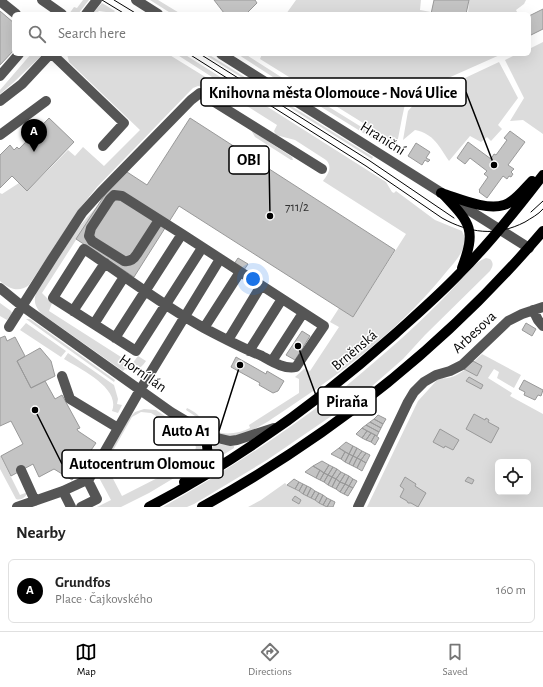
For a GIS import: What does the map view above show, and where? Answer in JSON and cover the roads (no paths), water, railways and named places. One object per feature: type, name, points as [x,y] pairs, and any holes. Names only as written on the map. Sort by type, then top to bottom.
[{"type":"main road","points":[[441,193],[479,204],[496,206],[504,205],[515,198],[543,170]]},
{"type":"main road","name":"Brněnská","points":[[149,507],[234,458],[338,383],[428,305],[460,274],[499,230],[543,175]]},
{"type":"main road","points":[[441,193],[463,216],[470,230],[470,242],[460,274]]},
{"type":"main road","points":[[202,507],[289,455],[388,382],[473,307],[529,248],[543,231]]},
{"type":"main road","points":[[164,499],[198,470],[206,460],[208,444],[200,431]]},
{"type":"street","points":[[42,0],[59,12]]},
{"type":"street","points":[[88,12],[98,0]]},
{"type":"street","points":[[136,0],[155,12]]},
{"type":"street","points":[[0,1],[14,12]]},
{"type":"street","points":[[0,76],[17,56]]},
{"type":"street","points":[[0,102],[22,84],[49,56]]},
{"type":"street","points":[[53,56],[124,123],[103,146]]},
{"type":"street","name":"Hraniční","points":[[224,56],[529,248]]},
{"type":"street","points":[[9,327],[71,229],[89,205],[190,100],[200,93],[322,170]]},
{"type":"street","points":[[0,135],[46,101]]},
{"type":"street","points":[[159,220],[137,254],[130,261],[124,261],[92,241],[89,236],[89,231],[110,199],[116,194],[122,196],[324,326],[296,367],[290,368],[272,361],[204,328],[166,305],[84,249],[52,298],[136,351],[166,305],[202,248]]},
{"type":"street","points":[[115,338],[182,234]]},
{"type":"street","points":[[17,507],[38,502],[88,481],[184,316],[220,259]]},
{"type":"street","points":[[73,311],[104,263]]},
{"type":"street","points":[[204,328],[240,272]]},
{"type":"street","points":[[94,324],[124,277]]},
{"type":"street","points":[[228,340],[261,286]]},
{"type":"street","name":"Horní lán","points":[[0,288],[22,306],[200,431],[221,440],[238,440],[281,425]]},
{"type":"street","points":[[250,351],[282,299]]},
{"type":"street","points":[[538,308],[538,320],[543,326]]},
{"type":"street","name":"Arbesova","points":[[358,507],[405,407],[416,389],[432,377],[462,365],[508,321],[538,308]]},
{"type":"street","points":[[272,361],[303,313]]},
{"type":"street","points":[[62,376],[70,399],[118,428]]},
{"type":"street","points":[[21,470],[38,502]]},
{"type":"street","points":[[81,507],[97,499],[88,481]]},
{"type":"street","points":[[63,491],[72,507]]},
{"type":"tram line","points":[[102,0],[122,12]]},
{"type":"tram line","points":[[114,0],[134,12]]},
{"type":"tram line","points":[[192,56],[366,166],[442,218],[452,223],[472,230],[504,230],[525,222],[537,215],[543,209]]},
{"type":"tram line","points":[[203,56],[370,161],[454,218]]},
{"type":"tram line","points":[[531,212],[543,201]]},
{"type":"place","name":"Grundfos","points":[[34,152]]},
{"type":"place","name":"Knihovna města Olomouce - Nová Ulice","points":[[494,165]]},
{"type":"place","name":"OBI","points":[[270,216]]},
{"type":"place","name":"Piraňa","points":[[298,346]]},
{"type":"place","name":"Auto A1","points":[[240,365]]},
{"type":"place","name":"Autocentrum Olomouc","points":[[35,410]]}]
